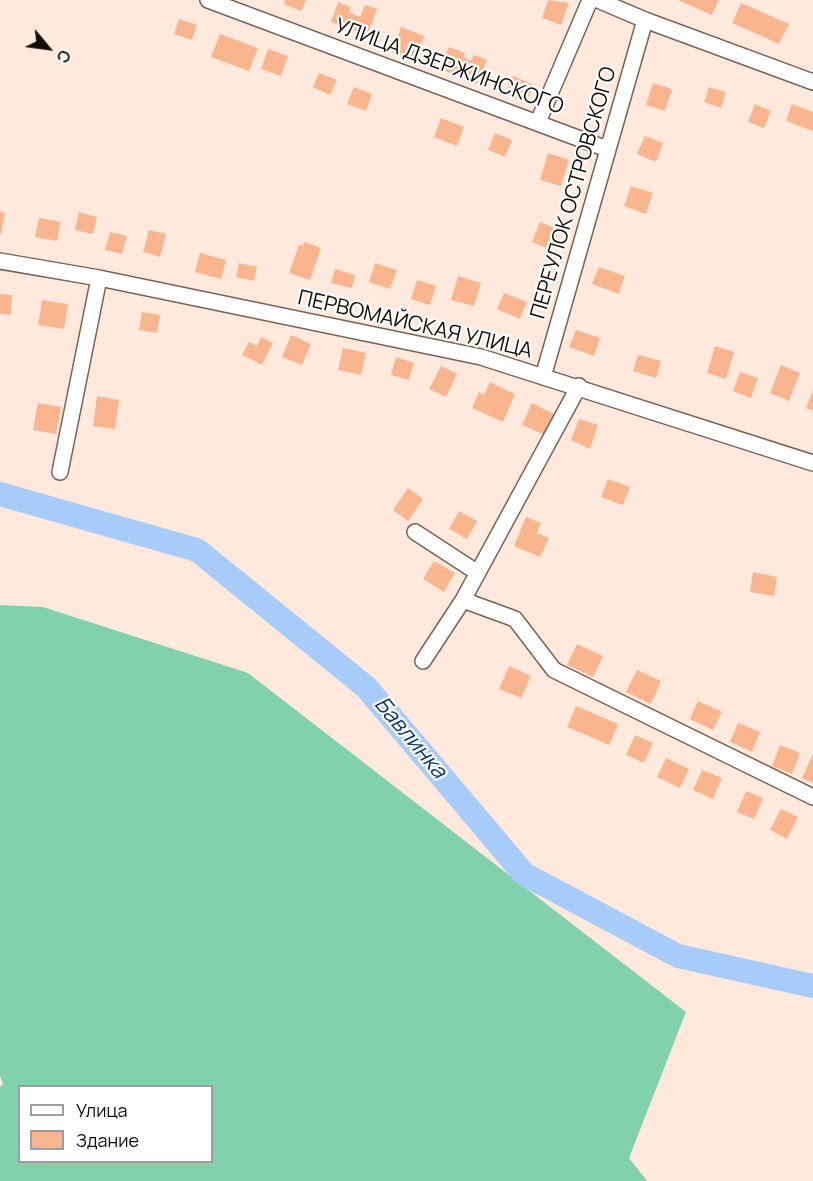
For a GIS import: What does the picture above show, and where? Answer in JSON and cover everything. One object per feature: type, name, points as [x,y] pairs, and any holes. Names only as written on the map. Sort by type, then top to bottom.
[{"type":"street","name":"УЛИЦА ДЗЕРЖИНСКОГО","points":[[208,0],[607,149]]},
{"type":"street","points":[[538,122],[590,0]]},
{"type":"street","points":[[598,0],[645,20],[813,82]]},
{"type":"street","name":"ПЕРЕУЛОК ОСТРОВСКОГО","points":[[543,377],[645,20]]},
{"type":"street","name":"ПЕРВОМАЙСКАЯ УЛИЦА","points":[[0,261],[99,278],[481,357],[579,386],[813,463]]},
{"type":"street","points":[[60,472],[99,278]]},
{"type":"street","points":[[423,661],[463,600],[579,386]]},
{"type":"street","points":[[415,532],[478,573]]},
{"type":"street","points":[[463,600],[515,619],[554,670],[813,797]]},
{"type":"green space","points":[[0,605],[43,607],[248,673],[686,1012],[629,1158],[647,1181],[0,1181],[0,1087],[3,1084],[0,1076]]},
{"type":"building","points":[[285,0],[306,0],[301,11],[284,4]]},
{"type":"building","points":[[548,0],[569,3],[561,25],[542,18]]},
{"type":"building","points":[[678,0],[719,0],[712,15]]},
{"type":"building","points":[[338,2],[351,7],[349,12],[360,17],[365,5],[377,9],[367,36],[331,22]]},
{"type":"building","points":[[741,3],[789,24],[779,44],[732,23]]},
{"type":"building","points":[[179,19],[197,25],[192,40],[174,34]]},
{"type":"building","points":[[401,27],[424,36],[414,61],[392,52]]},
{"type":"building","points":[[220,34],[258,48],[249,71],[211,57]]},
{"type":"building","points":[[449,47],[465,53],[463,57],[471,61],[474,55],[487,60],[477,84],[440,69]]},
{"type":"building","points":[[268,49],[288,56],[281,76],[261,69]]},
{"type":"building","points":[[319,73],[337,80],[330,95],[313,87]]},
{"type":"building","points":[[513,76],[534,85],[526,103],[505,94]]},
{"type":"building","points":[[653,83],[672,89],[665,111],[646,105]]},
{"type":"building","points":[[354,87],[372,94],[366,111],[347,104]]},
{"type":"building","points":[[709,87],[726,92],[721,108],[704,102]]},
{"type":"building","points":[[755,104],[771,111],[764,128],[748,122]]},
{"type":"building","points":[[792,104],[813,112],[813,131],[786,121]]},
{"type":"building","points":[[441,118],[464,127],[457,146],[434,137]]},
{"type":"building","points":[[495,133],[512,140],[505,157],[488,150]]},
{"type":"building","points":[[645,136],[663,143],[656,162],[637,154]]},
{"type":"building","points":[[548,153],[569,160],[561,186],[540,180]]},
{"type":"building","points":[[631,186],[653,193],[646,214],[624,206]]},
{"type":"building","points":[[0,211],[5,213],[1,234],[0,234]]},
{"type":"building","points":[[79,212],[97,217],[93,234],[75,230]]},
{"type":"building","points":[[39,218],[61,222],[57,241],[35,237]]},
{"type":"building","points":[[540,222],[559,230],[551,250],[532,242]]},
{"type":"building","points":[[149,230],[166,234],[160,257],[143,252]]},
{"type":"building","points":[[110,232],[127,236],[122,254],[105,250]]},
{"type":"building","points":[[304,242],[321,248],[310,280],[289,273],[299,245],[303,246]]},
{"type":"building","points":[[200,253],[226,260],[221,279],[195,272]]},
{"type":"building","points":[[239,263],[257,267],[254,281],[236,277]]},
{"type":"building","points":[[375,263],[397,270],[390,289],[369,282]]},
{"type":"building","points":[[599,267],[625,276],[619,294],[592,284]]},
{"type":"building","points":[[335,269],[355,275],[352,288],[331,283]]},
{"type":"building","points":[[458,276],[481,283],[474,306],[451,300]]},
{"type":"building","points":[[417,280],[436,286],[430,305],[411,299]]},
{"type":"building","points":[[504,293],[527,302],[520,319],[497,309]]},
{"type":"building","points":[[0,294],[12,295],[11,315],[0,314]]},
{"type":"building","points":[[42,300],[68,304],[64,329],[38,325]]},
{"type":"building","points":[[142,312],[160,315],[157,333],[139,330]]},
{"type":"building","points":[[576,330],[600,338],[594,356],[569,347]]},
{"type":"building","points":[[291,335],[311,344],[302,365],[282,357]]},
{"type":"building","points":[[261,337],[273,343],[262,365],[242,355],[249,342],[257,346]]},
{"type":"building","points":[[715,346],[734,352],[726,379],[707,373]]},
{"type":"building","points":[[343,348],[366,353],[361,375],[338,370]]},
{"type":"building","points":[[638,355],[661,361],[656,378],[633,371]]},
{"type":"building","points":[[396,357],[414,363],[409,380],[391,375]]},
{"type":"building","points":[[781,365],[800,373],[789,401],[770,393]]},
{"type":"building","points":[[441,366],[457,374],[446,397],[429,389]]},
{"type":"building","points":[[740,372],[758,378],[751,398],[733,391]]},
{"type":"building","points":[[490,382],[515,394],[503,422],[472,408],[479,392],[484,395]]},
{"type":"building","points":[[813,390],[813,411],[806,408]]},
{"type":"building","points":[[97,396],[119,400],[115,429],[93,426]]},
{"type":"building","points":[[38,403],[61,407],[56,434],[33,430]]},
{"type":"building","points":[[532,403],[554,414],[545,435],[522,425]]},
{"type":"building","points":[[579,419],[598,425],[590,449],[571,440]]},
{"type":"building","points":[[608,479],[630,487],[623,505],[601,497]]},
{"type":"building","points":[[408,488],[423,499],[408,521],[393,510]]},
{"type":"building","points":[[459,511],[477,521],[467,539],[449,529]]},
{"type":"building","points":[[526,517],[541,523],[537,533],[549,538],[540,557],[514,546]]},
{"type":"building","points":[[434,561],[455,573],[444,592],[423,579]]},
{"type":"building","points":[[753,572],[777,577],[774,596],[750,592]]},
{"type":"building","points":[[577,644],[603,656],[593,677],[567,665]]},
{"type":"building","points":[[509,666],[531,676],[521,698],[499,689]]},
{"type":"building","points":[[637,670],[661,681],[651,704],[626,692]]},
{"type":"building","points":[[698,701],[722,712],[713,730],[690,719]]},
{"type":"building","points":[[576,706],[618,724],[609,745],[567,727]]},
{"type":"building","points":[[738,723],[760,732],[752,752],[730,742]]},
{"type":"building","points":[[635,735],[653,743],[644,763],[626,755]]},
{"type":"building","points":[[780,745],[800,753],[792,774],[772,766]]},
{"type":"building","points":[[813,754],[813,783],[802,778]]},
{"type":"building","points":[[666,758],[689,769],[680,788],[657,777]]},
{"type":"building","points":[[702,770],[722,778],[713,799],[693,790]]},
{"type":"building","points":[[746,791],[763,798],[754,819],[737,812]]},
{"type":"building","points":[[781,809],[798,817],[787,839],[770,830]]},
{"type":"waterway","name":"Бавлинка","points":[[0,494],[197,550],[366,687],[524,874],[678,956],[813,986]]}]
